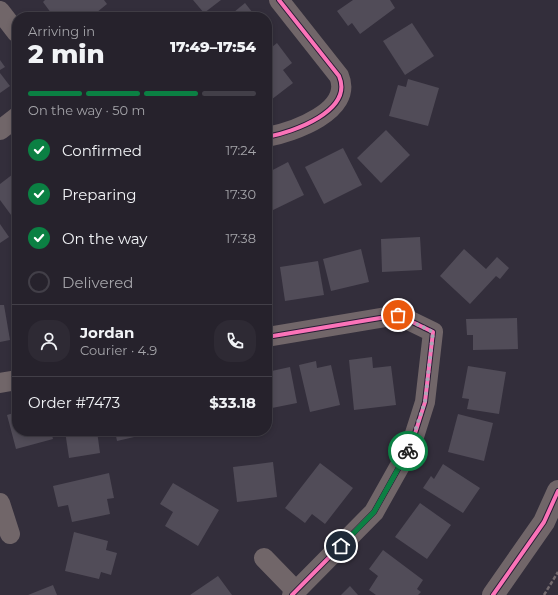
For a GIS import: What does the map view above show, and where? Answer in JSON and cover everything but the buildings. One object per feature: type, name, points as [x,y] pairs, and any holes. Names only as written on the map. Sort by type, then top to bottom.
[{"type":"street","points":[[272,136],[313,121],[328,112],[340,97],[342,84],[339,76],[280,0]]},
{"type":"street","points":[[0,11],[12,27]]},
{"type":"street","points":[[0,130],[12,120]]},
{"type":"street","points":[[264,558],[294,593],[374,512],[411,446],[425,402],[433,332],[398,315],[272,337]]},
{"type":"street","points":[[0,383],[12,381]]},
{"type":"street","points":[[493,595],[544,522],[558,491]]},
{"type":"street","points":[[0,503],[10,534]]},
{"type":"path","points":[[544,595],[558,572]]},
{"type":"cycle path","points":[[272,136],[305,125],[318,118],[330,109],[338,100],[341,88],[339,76],[279,0]]},
{"type":"cycle path","points":[[272,336],[398,315],[433,332],[425,402],[411,446],[374,512],[292,595]]},
{"type":"cycle path","points":[[493,595],[544,522],[558,491]]},
{"type":"way so far","points":[[398,315],[433,332],[425,402],[408,451]]},
{"type":"route","points":[[341,546],[374,512],[408,451]]}]
